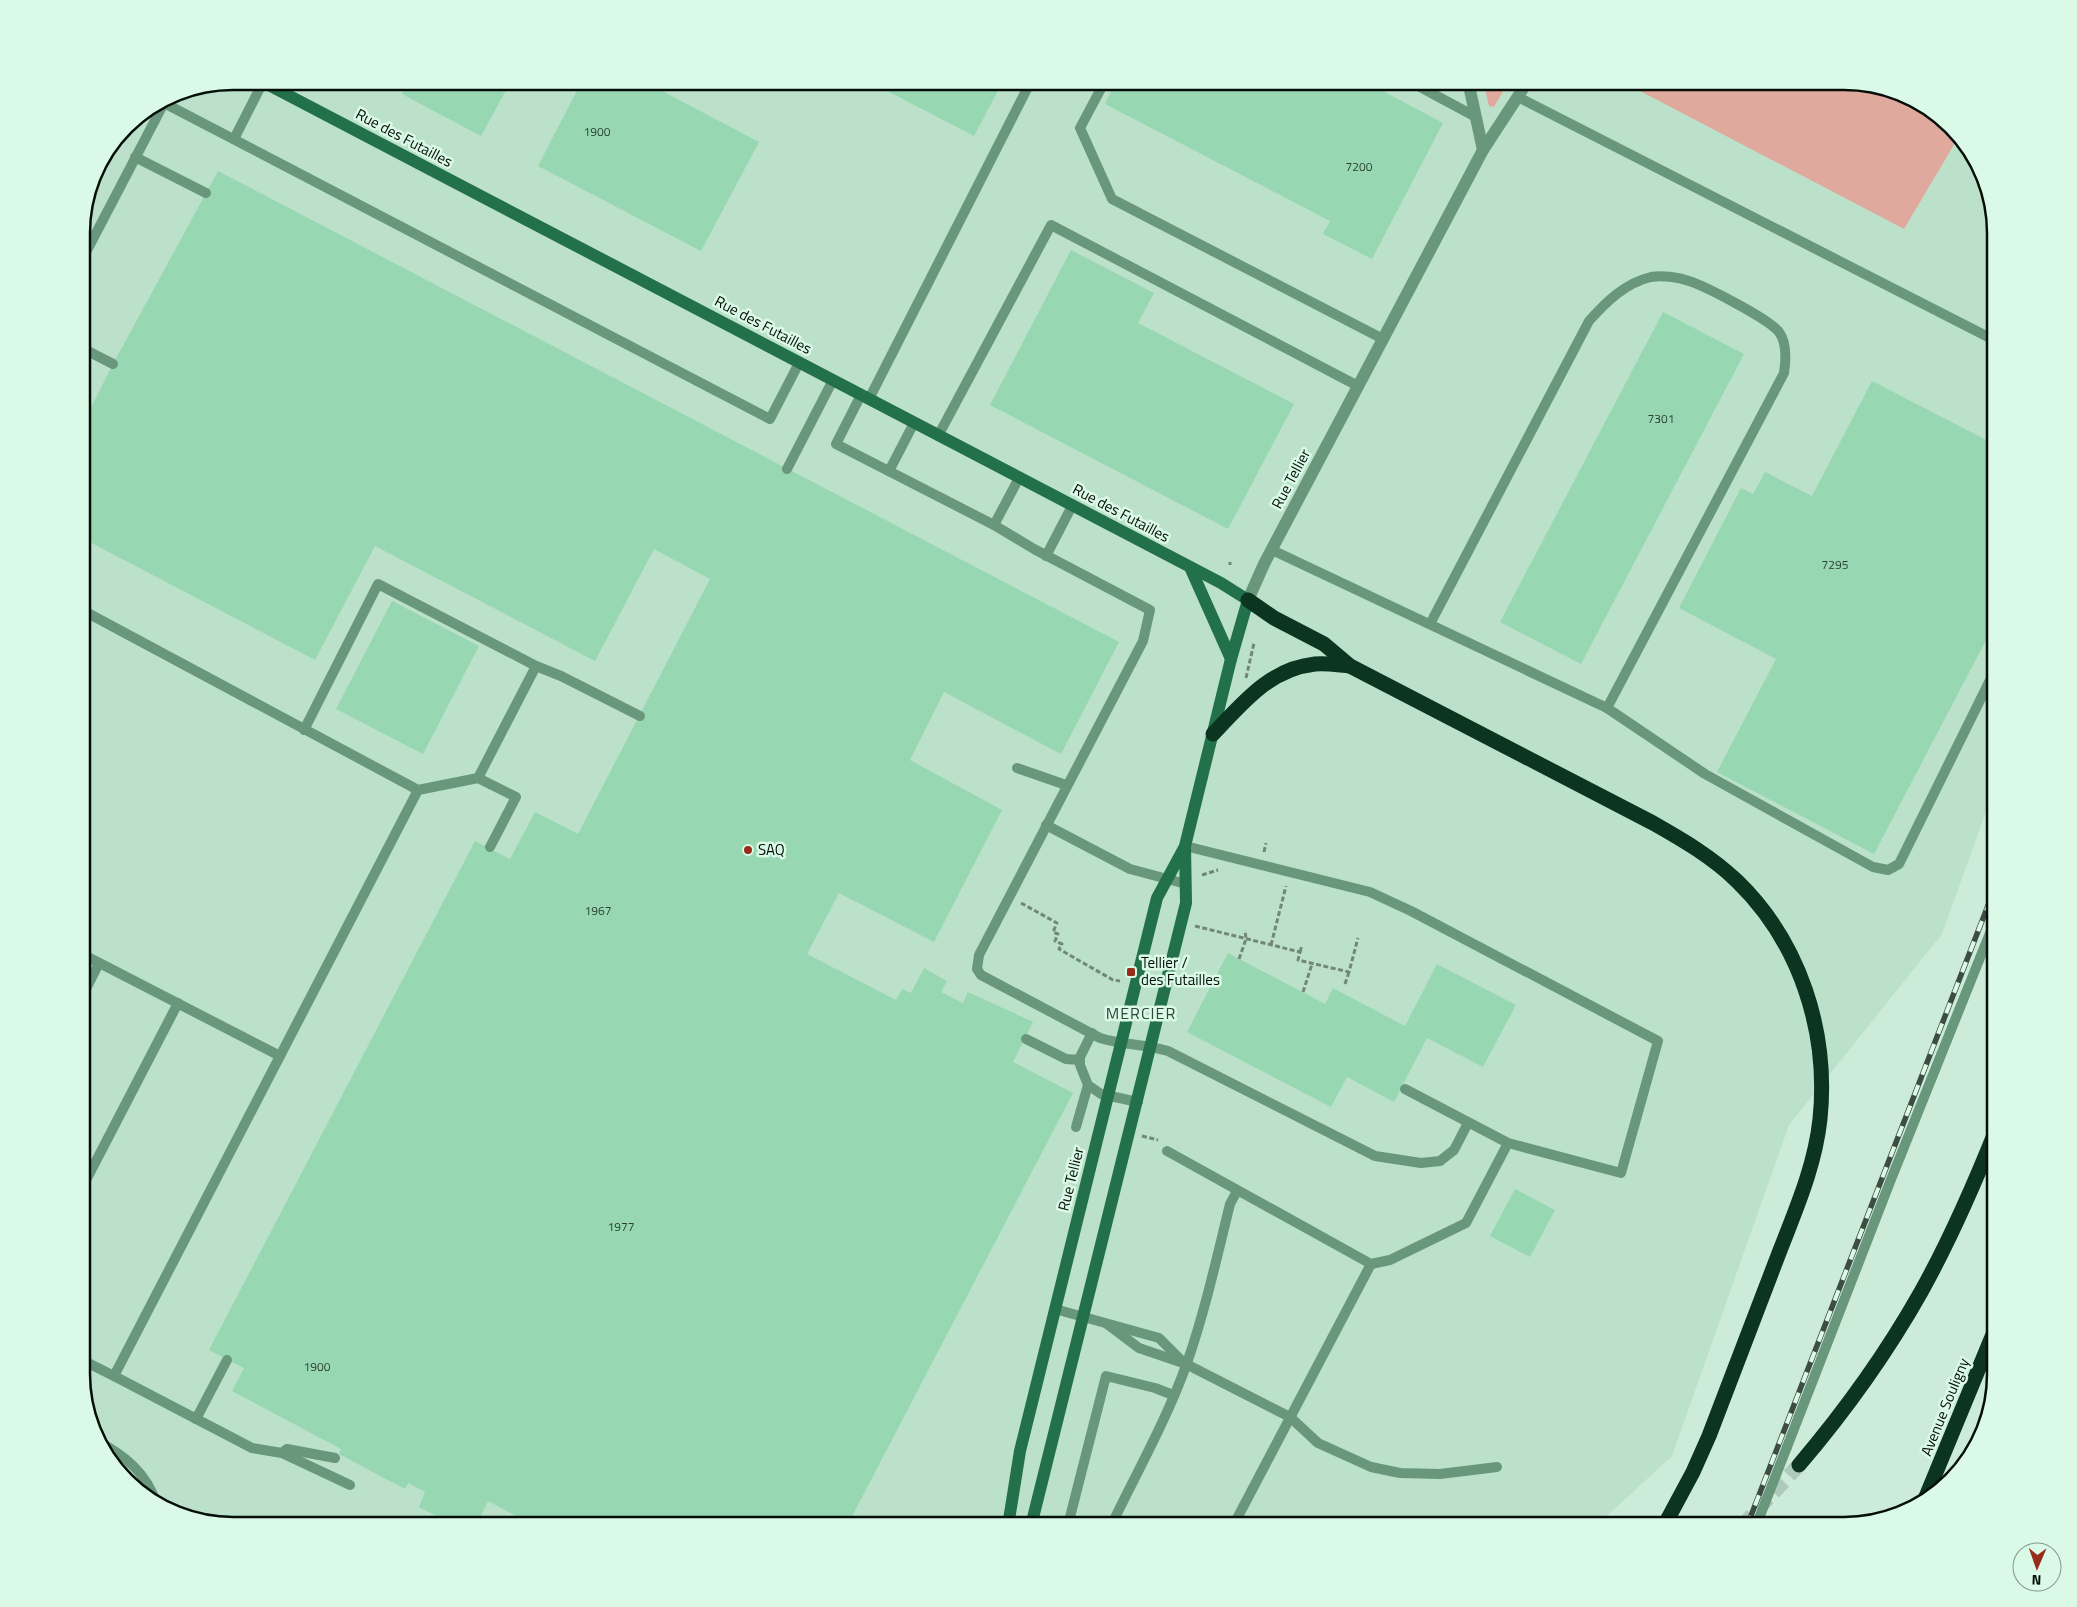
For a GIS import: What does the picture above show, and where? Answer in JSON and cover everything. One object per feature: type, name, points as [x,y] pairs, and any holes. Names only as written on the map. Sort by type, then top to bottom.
[{"type":"highway","points":[[1248,600],[1274,618],[1324,644],[1350,666],[1644,818],[1699,850],[1737,881],[1772,922],[1786,944],[1807,993],[1818,1042],[1821,1077],[1820,1120],[1808,1172],[1709,1436],[1693,1472],[1669,1517]]},
{"type":"highway","points":[[1213,734],[1259,687],[1278,675],[1289,670],[1315,664],[1350,666]]},
{"type":"highway","points":[[1799,1465],[1852,1399],[1921,1292],[1954,1226],[1987,1151]]},
{"type":"highway","name":"Avenue Souligny","points":[[1929,1489],[1987,1349]]},
{"type":"street","name":"Rue des Futailles","points":[[277,90],[1221,583],[1248,600]]},
{"type":"street","points":[[1470,90],[1483,150]]},
{"type":"street","name":"Rue Tellier","points":[[1033,1517],[1152,1046],[1186,903],[1186,846],[1231,659],[1248,600],[1256,580],[1483,150],[1522,90]]},
{"type":"street","points":[[1190,567],[1231,659]]},
{"type":"street","name":"Rue Tellier","points":[[1009,1517],[1020,1450],[1157,898],[1186,846]]},
{"type":"lane","points":[[234,139],[258,90]]},
{"type":"lane","points":[[1027,90],[865,397],[836,444],[994,525],[1046,556],[1150,610],[1143,641],[1066,785],[979,955],[977,969],[981,975],[1002,988],[1092,1033],[1107,1040],[1152,1046],[1168,1051],[1376,1156],[1428,1164],[1440,1161],[1454,1150],[1468,1123]]},
{"type":"lane","points":[[1100,90],[1080,128],[1112,199],[1383,339]]},
{"type":"lane","points":[[1426,90],[1476,117]]},
{"type":"lane","points":[[1518,97],[1987,336]]},
{"type":"lane","points":[[172,104],[234,139],[770,419],[799,363]]},
{"type":"lane","points":[[90,245],[160,110]]},
{"type":"lane","points":[[136,157],[206,193]]},
{"type":"lane","points":[[938,436],[1051,225],[1358,386]]},
{"type":"lane","points":[[1430,624],[1589,321],[1617,293],[1634,283],[1651,277],[1670,277],[1689,281],[1765,320],[1779,332],[1786,362],[1784,373],[1607,708]]},
{"type":"lane","points":[[90,352],[113,364]]},
{"type":"lane","points":[[787,469],[833,380]]},
{"type":"lane","points":[[889,471],[914,423]]},
{"type":"lane","points":[[994,525],[1019,478]]},
{"type":"lane","points":[[1046,556],[1072,506]]},
{"type":"lane","points":[[1272,550],[1607,708],[1705,774],[1873,867],[1888,870],[1899,864],[1987,686]]},
{"type":"lane","points":[[304,730],[378,584],[536,666],[561,676],[640,716]]},
{"type":"lane","points":[[90,614],[418,790],[478,778],[516,797],[490,848]]},
{"type":"lane","points":[[478,778],[536,666]]},
{"type":"lane","points":[[1017,768],[1066,785]]},
{"type":"lane","points":[[114,1376],[418,790]]},
{"type":"lane","points":[[1046,825],[1130,869],[1186,884]]},
{"type":"lane","points":[[1186,846],[1370,892],[1411,911],[1658,1041],[1621,1173],[1508,1143],[1405,1089]]},
{"type":"lane","points":[[1760,1517],[1890,1182],[1987,940]]},
{"type":"lane","points":[[90,958],[280,1056]]},
{"type":"lane","points":[[90,981],[99,963]]},
{"type":"lane","points":[[90,1173],[178,1003]]},
{"type":"lane","points":[[1092,1033],[1081,1052],[1080,1060],[1088,1085],[1092,1089],[1108,1096],[1138,1102]]},
{"type":"lane","points":[[1026,1039],[1066,1059],[1080,1060]]},
{"type":"lane","points":[[1076,1128],[1088,1085]]},
{"type":"lane","points":[[1167,1151],[1371,1264],[1390,1260],[1466,1223],[1508,1143]]},
{"type":"lane","points":[[1115,1517],[1153,1441],[1186,1364],[1202,1317],[1230,1204],[1238,1190]]},
{"type":"lane","points":[[1237,1517],[1371,1264]]},
{"type":"lane","points":[[1055,1309],[1159,1338],[1186,1364]]},
{"type":"lane","points":[[1107,1324],[1139,1348],[1186,1364],[1290,1417],[1318,1443],[1371,1467],[1400,1473],[1440,1474],[1497,1467]]},
{"type":"lane","points":[[196,1419],[227,1360]]},
{"type":"lane","points":[[90,1364],[252,1448],[282,1454],[350,1485]]},
{"type":"lane","points":[[1070,1517],[1106,1376],[1155,1388],[1174,1395]]},
{"type":"lane","points":[[111,1448],[134,1465],[152,1492]]},
{"type":"lane","points":[[282,1454],[286,1450],[335,1458]]},
{"type":"path","points":[[1251,681],[1246,677],[1255,640]]},
{"type":"path","points":[[1271,945],[1286,886]]},
{"type":"path","points":[[1038,912],[1057,923],[1053,932],[1058,934],[1055,940],[1062,944],[1059,949],[1113,980],[1128,983]]},
{"type":"path","points":[[1190,924],[1300,952]]},
{"type":"path","points":[[1239,959],[1246,939],[1245,930]]},
{"type":"path","points":[[1345,984],[1358,938]]},
{"type":"path","points":[[1302,945],[1298,960],[1348,972]]},
{"type":"path","points":[[1303,992],[1312,964]]},
{"type":"path","points":[[1147,1137],[1161,1141]]},
{"type":"shaded area","points":[[233,90],[1844,90],[1863,91],[1881,95],[1907,105],[1931,119],[1958,146],[1968,161],[1979,187],[1987,223],[1987,809],[1942,934],[1789,1125],[1672,1456],[1606,1517],[223,1517],[205,1514],[178,1505],[144,1486],[119,1461],[105,1437],[98,1420],[90,1384],[90,223],[95,196],[109,161],[125,139],[153,114],[178,101],[196,95],[214,91]]},
{"type":"shaded area","points":[[1485,90],[1504,90],[1494,107],[1489,106]]},
{"type":"shaded area","points":[[1638,90],[1863,91],[1881,95],[1907,105],[1931,119],[1955,143],[1904,229]]},
{"type":"building","points":[[404,90],[506,90],[481,136],[402,94]]},
{"type":"building","points":[[577,90],[660,90],[759,142],[701,251],[538,166]]},
{"type":"building","points":[[885,90],[998,90],[974,136]]},
{"type":"building","points":[[1112,90],[1381,90],[1443,123],[1372,259],[1323,234],[1330,221],[1105,104]]},
{"type":"building","name":"SAQ","points":[[218,171],[1119,642],[1061,754],[944,692],[910,760],[1002,810],[934,942],[839,893],[807,954],[896,1000],[902,989],[911,993],[924,968],[947,981],[941,992],[963,1003],[968,992],[1033,1022],[1013,1062],[1073,1093],[852,1517],[518,1517],[488,1501],[480,1517],[438,1517],[419,1507],[425,1492],[408,1483],[405,1489],[339,1454],[341,1449],[232,1391],[244,1368],[209,1350],[475,841],[510,859],[535,812],[578,834],[710,579],[654,549],[595,661],[375,546],[315,660],[90,542],[90,409]]},
{"type":"building","points":[[1071,250],[1154,293],[1138,323],[1294,404],[1228,529],[990,405]]},
{"type":"building","points":[[1663,312],[1744,354],[1581,664],[1500,622]]},
{"type":"building","points":[[1872,381],[1987,440],[1987,638],[1874,854],[1717,772],[1776,659],[1679,608],[1741,488],[1753,494],[1765,472],[1812,496]]},
{"type":"building","points":[[392,601],[479,646],[423,754],[336,709]]},
{"type":"building","points":[[1228,953],[1325,1004],[1333,988],[1405,1026],[1437,964],[1516,1005],[1483,1067],[1427,1038],[1394,1102],[1347,1077],[1331,1107],[1187,1032]]},
{"type":"building","points":[[1515,1189],[1555,1210],[1530,1257],[1490,1236]]},
{"type":"tunnel","points":[[1750,1517],[1799,1465]]},
{"type":"railway","points":[[1750,1517],[1987,908]]},
{"type":"place","name":"SAQ","points":[[748,850]]},
{"type":"place","name":"Tellier / des Futailles","points":[[1131,972]]},
{"type":"district","name":"MERCIER","points":[[1141,1013]]}]
